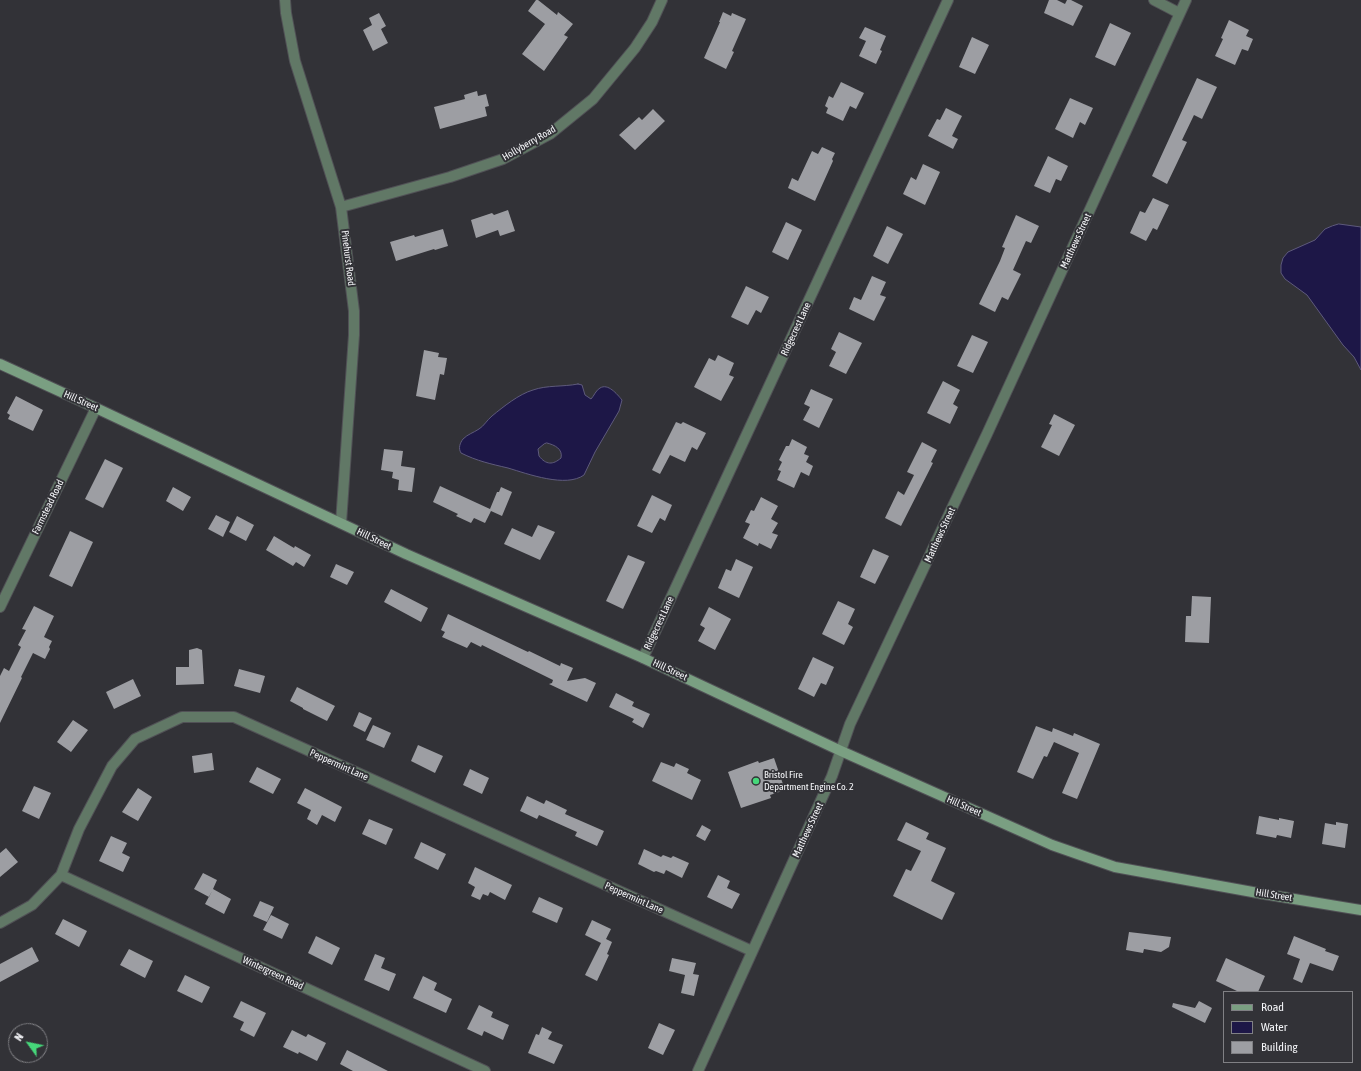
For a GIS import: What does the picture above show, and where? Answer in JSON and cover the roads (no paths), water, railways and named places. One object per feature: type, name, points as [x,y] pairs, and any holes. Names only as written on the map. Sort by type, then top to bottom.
[{"type":"street","name":"Pinehurst Road","points":[[285,0],[295,61],[341,207],[354,311],[354,335],[341,523]]},
{"type":"street","name":"Hollyberry Road","points":[[341,207],[450,177],[503,159],[550,134],[593,99],[635,48],[652,22],[662,0]]},
{"type":"street","name":"Ridgecrest Lane","points":[[643,658],[948,0]]},
{"type":"street","points":[[1154,0],[1179,14]]},
{"type":"street","name":"Matthews Street","points":[[698,1071],[832,776],[850,724],[987,434],[1186,0]]},
{"type":"street","name":"Hill Street","points":[[0,364],[406,554],[643,658],[841,751],[1052,846],[1114,867],[1361,910]]},
{"type":"street","name":"Farmstead Road","points":[[1,604],[96,408]]},
{"type":"street","name":"Peppermint Lane","points":[[0,923],[32,905],[60,875],[79,829],[112,766],[136,739],[182,717],[234,717],[752,951]]},
{"type":"street","name":"Wintergreen Road","points":[[60,875],[485,1071]]},
{"type":"water","points":[[1339,224],[1361,227],[1361,370],[1354,357],[1343,345],[1307,295],[1285,279],[1281,273],[1283,258],[1288,252],[1315,240],[1325,229]]},
{"type":"water","points":[[582,385],[585,395],[591,399],[599,389],[606,387],[612,390],[622,400],[619,411],[595,452],[584,475],[576,479],[567,480],[547,479],[484,462],[461,453],[460,446],[463,439],[481,428],[492,416],[517,398],[538,388]],"holes":[[[547,443],[555,446],[561,452],[561,458],[555,462],[550,463],[544,461],[539,456],[538,449]]]},
{"type":"place","name":"Bristol Fire Department Engine Co. 2","points":[[756,781]]}]
